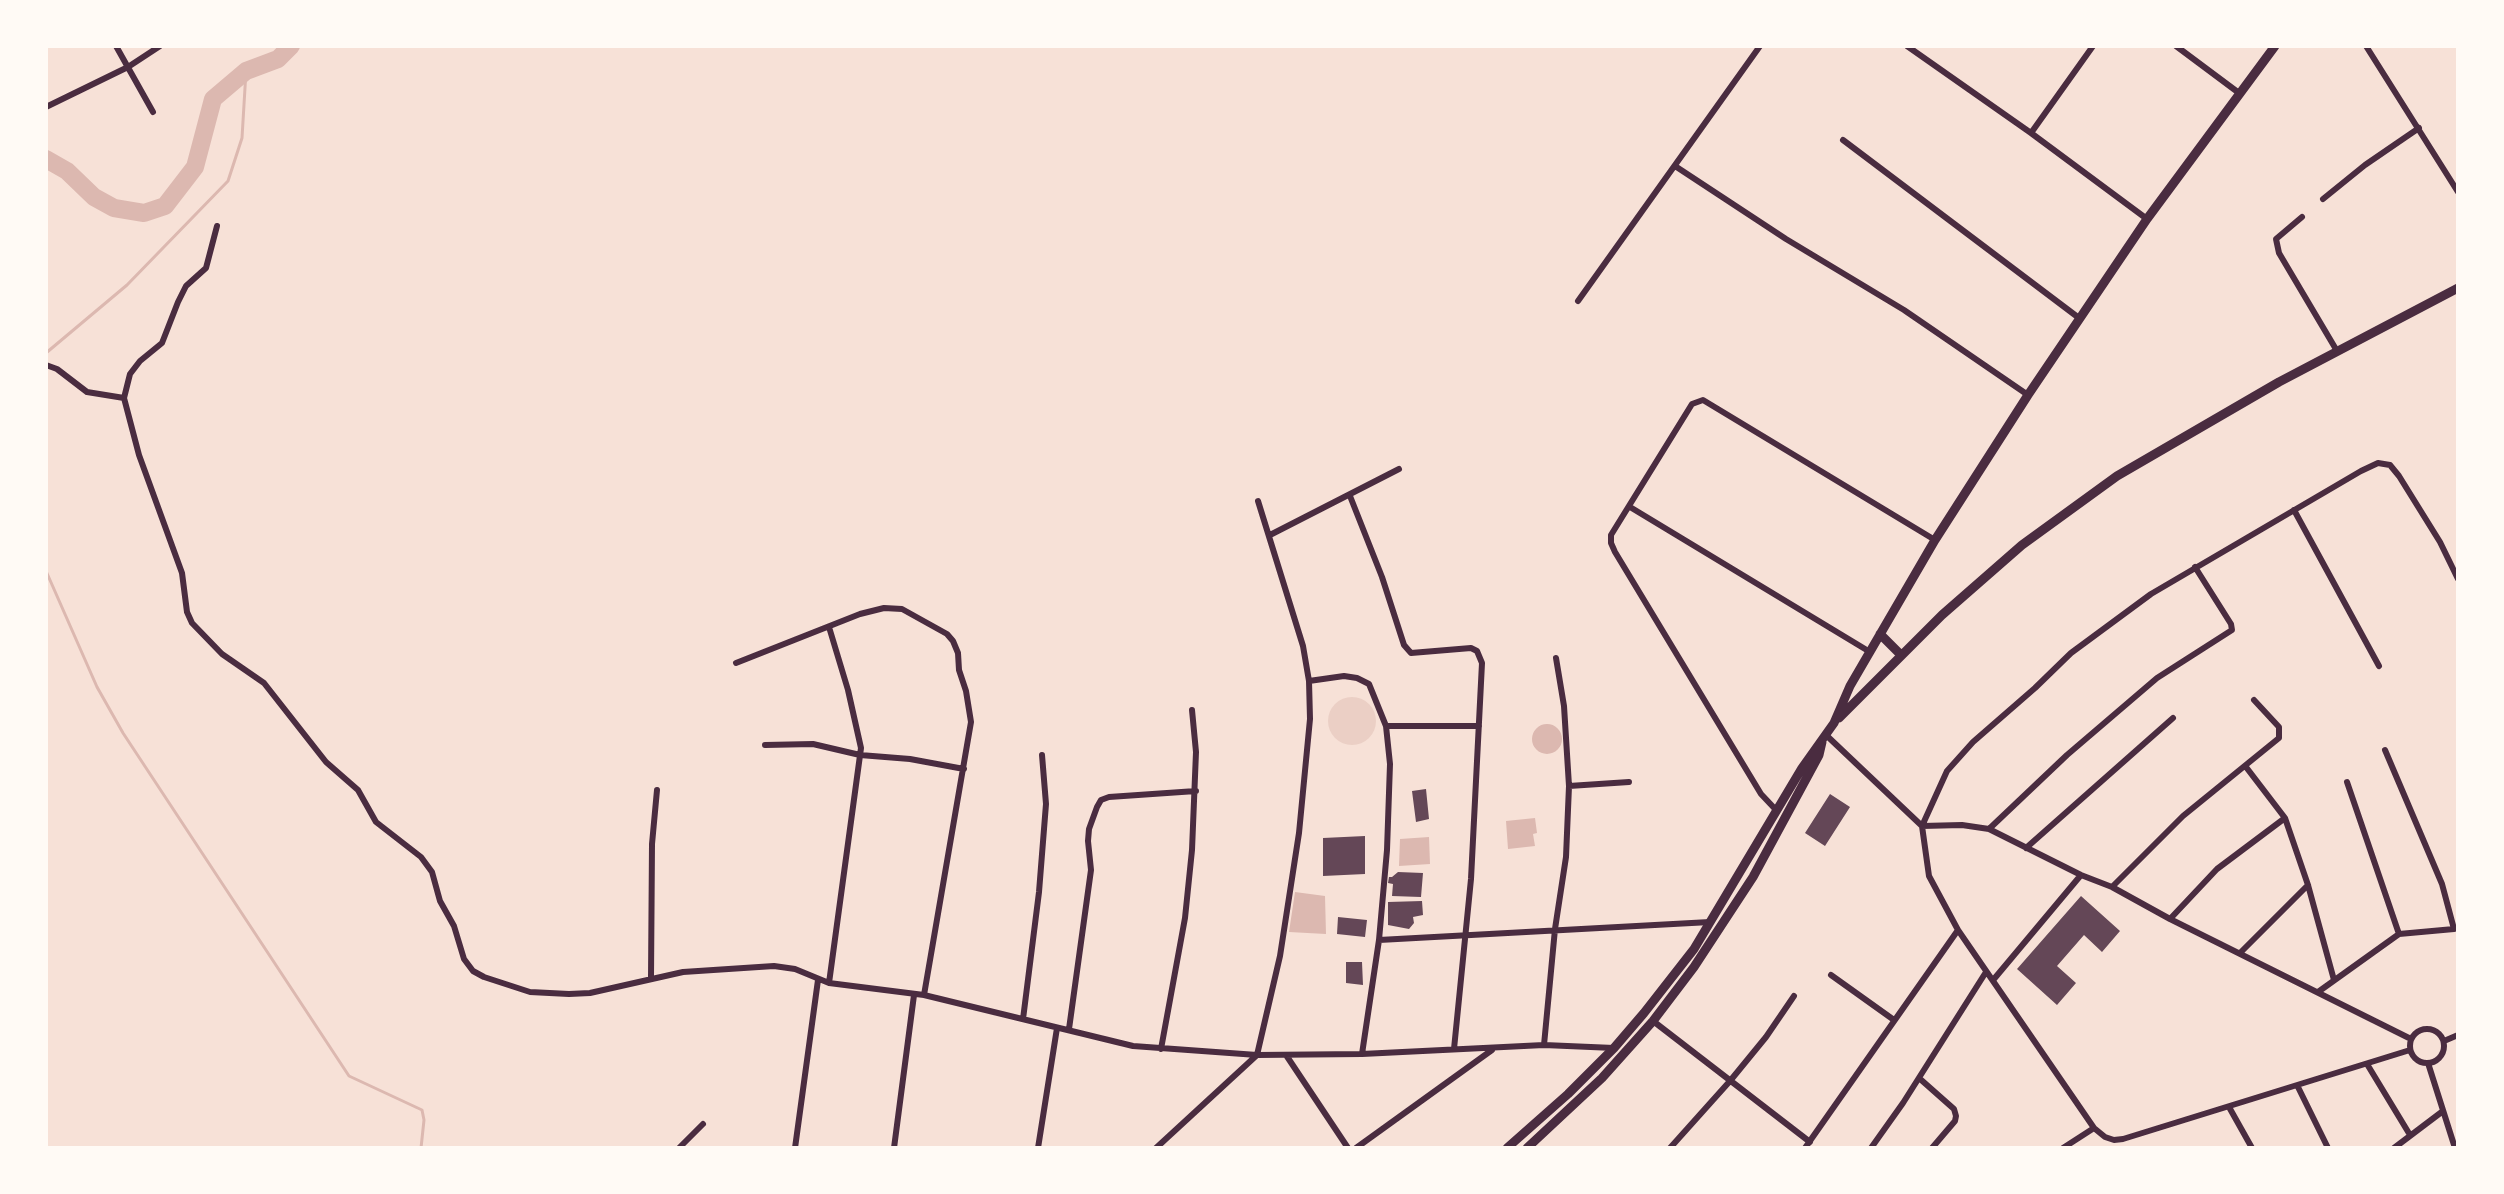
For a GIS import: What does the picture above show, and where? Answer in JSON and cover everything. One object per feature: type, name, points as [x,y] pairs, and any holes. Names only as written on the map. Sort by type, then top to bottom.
[{"type":"main road","points":[[1507,1148],[1614,1048],[1694,949],[1815,748],[1834,723],[1850,686],[1935,540],[2028,395],[2147,219],[2275,46]]},
{"type":"main road","points":[[1834,723],[1942,615],[2022,545],[2117,476],[2279,382],[2458,288]]},
{"type":"main road","points":[[1880,634],[1901,655]]},
{"type":"main road","points":[[1527,1148],[1576,1105],[1625,1052],[1694,967],[1753,877],[1819,755],[1824,739]]},
{"type":"main road","points":[[1724,902],[1734,908]]},
{"type":"street","points":[[116,46],[153,112]]},
{"type":"street","points":[[46,107],[128,67],[160,46]]},
{"type":"street","points":[[1578,301],[1760,46]]},
{"type":"street","points":[[1907,46],[2147,219]]},
{"type":"street","points":[[2031,133],[2093,46]]},
{"type":"street","points":[[2176,46],[2239,93]]},
{"type":"street","points":[[2366,46],[2458,192]]},
{"type":"street","points":[[2323,199],[2419,128]]},
{"type":"street","points":[[1843,140],[2079,318]]},
{"type":"street","points":[[1675,166],[1786,239],[1904,310],[2028,395]]},
{"type":"street","points":[[2302,217],[2276,239],[2279,253],[2337,351]]},
{"type":"street","points":[[217,226],[206,268],[186,286],[162,343],[130,374],[124,398],[139,455],[182,573],[187,612],[192,623],[222,654],[264,683],[326,762],[358,790],[376,822],[421,857],[432,872],[440,901],[454,926],[464,959],[473,971],[530,992],[590,993],[683,972],[774,966],[795,969],[829,983],[924,995],[1133,1046],[1161,1049],[1286,1055],[1544,1045],[1614,1048],[1625,1052]]},
{"type":"street","points":[[46,365],[57,369],[87,392],[124,398]]},
{"type":"street","points":[[1777,811],[1761,794],[1611,543],[1611,535],[1692,404],[1703,400],[1935,540]]},
{"type":"street","points":[[2410,1050],[2298,1087],[2114,1140],[2094,1128],[1958,930],[1929,876],[1922,826],[1932,798],[1947,771],[1973,742],[2071,653],[2151,594],[2378,463],[2390,465],[2399,476],[2440,542],[2458,579]]},
{"type":"street","points":[[1270,535],[1399,469]]},
{"type":"street","points":[[1350,496],[1382,577],[1404,645],[1411,653],[1471,648],[1481,657],[1466,937],[1454,1049]]},
{"type":"street","points":[[1157,1147],[1257,1055],[1280,956],[1299,833],[1310,719],[1309,681],[1303,646],[1258,501]]},
{"type":"street","points":[[1630,507],[1870,652]]},
{"type":"street","points":[[2294,510],[2379,666]]},
{"type":"street","points":[[1989,829],[2067,755],[2157,678],[2232,630],[2195,567]]},
{"type":"street","points":[[736,663],[860,614],[893,609],[902,609],[947,634],[953,641],[971,722],[924,995]]},
{"type":"street","points":[[829,627],[848,690],[860,755],[829,983]]},
{"type":"street","points":[[1544,1045],[1555,929],[1566,857],[1569,786],[1564,706],[1556,658]]},
{"type":"street","points":[[1309,681],[1344,676],[1369,684],[1386,726],[1390,764],[1389,808],[1379,940],[1362,1054]]},
{"type":"street","points":[[2112,887],[2183,816],[2279,738],[2279,727],[2254,700]]},
{"type":"street","points":[[1161,1049],[1185,918],[1196,791],[1192,710]]},
{"type":"street","points":[[2026,848],[2173,718]]},
{"type":"street","points":[[1386,726],[1479,726]]},
{"type":"street","points":[[1824,739],[1922,826],[1962,825],[1989,829],[2112,887],[2411,1039]]},
{"type":"street","points":[[765,745],[813,744],[860,755],[910,759],[964,769]]},
{"type":"street","points":[[2318,992],[2399,934],[2454,929],[2442,884],[2385,750]]},
{"type":"street","points":[[1023,1019],[1039,892],[1046,804],[1042,755]]},
{"type":"street","points":[[2246,767],[2285,818],[2308,885],[2334,980]]},
{"type":"street","points":[[1569,786],[1629,782]]},
{"type":"street","points":[[2347,782],[2399,934]]},
{"type":"street","points":[[651,978],[652,844],[657,790]]},
{"type":"street","points":[[1069,1029],[1091,870],[1089,829],[1097,807],[1101,800],[1109,797],[1196,791]]},
{"type":"street","points":[[2170,919],[2217,869],[2285,818]]},
{"type":"street","points":[[1994,979],[2081,875]]},
{"type":"street","points":[[2240,953],[2308,885]]},
{"type":"street","points":[[1379,940],[1711,922]]},
{"type":"street","points":[[1653,1021],[1807,1145],[1958,930]]},
{"type":"street","points":[[1871,1148],[1986,972]]},
{"type":"street","points":[[1831,975],[1894,1020]]},
{"type":"street","points":[[795,1148],[818,980]]},
{"type":"street","points":[[894,1148],[914,995]]},
{"type":"street","points":[[1670,1148],[1766,1037],[1794,996]]},
{"type":"street","points":[[1038,1148],[1057,1028]]},
{"type":"street","points":[[2428,1028],[2438,1032],[2444,1041],[2440,1058],[2428,1063],[2419,1061],[2410,1050],[2411,1039],[2418,1031],[2428,1028]]},
{"type":"street","points":[[2444,1041],[2458,1035]]},
{"type":"street","points":[[1356,1148],[1495,1048]]},
{"type":"street","points":[[1286,1055],[1348,1148]]},
{"type":"street","points":[[2428,1063],[2455,1148]]},
{"type":"street","points":[[2367,1064],[2410,1135]]},
{"type":"street","points":[[1919,1078],[1954,1109],[1956,1116],[1932,1148]]},
{"type":"street","points":[[2298,1087],[2328,1148]]},
{"type":"street","points":[[2229,1107],[2252,1148]]},
{"type":"street","points":[[2394,1148],[2443,1111]]},
{"type":"street","points":[[679,1148],[703,1124]]},
{"type":"street","points":[[2063,1148],[2094,1128]]},
{"type":"shaded area","points":[[1352,697],[1369,704],[1376,721],[1369,738],[1352,745],[1335,738],[1328,721],[1335,704]]},
{"type":"shaded area","points":[[1547,724],[1558,728],[1562,739],[1558,750],[1547,754],[1536,750],[1532,739],[1536,728]]},
{"type":"shaded area","points":[[1535,818],[1535,846],[1508,849],[1506,821]]},
{"type":"shaded area","points":[[1429,837],[1430,864],[1399,866],[1400,839]]},
{"type":"shaded area","points":[[1295,892],[1325,896],[1326,934],[1289,932]]},
{"type":"building","points":[[1426,789],[1429,819],[1416,822],[1412,791]]},
{"type":"building","points":[[1830,794],[1850,807],[1825,846],[1805,833]]},
{"type":"building","points":[[1365,836],[1365,874],[1323,876],[1323,838]]},
{"type":"building","points":[[1398,872],[1423,873],[1421,897],[1392,896],[1393,884],[1388,883],[1389,877]]},
{"type":"building","points":[[2081,896],[2120,931],[2102,952],[2084,935],[2057,966],[2076,983],[2057,1005],[2017,969]]},
{"type":"building","points":[[1422,901],[1423,915],[1413,917],[1414,923],[1409,929],[1388,925],[1388,902]]},
{"type":"building","points":[[1338,917],[1367,920],[1365,937],[1337,934]]},
{"type":"building","points":[[1346,962],[1362,962],[1363,985],[1346,983]]},
{"type":"waterway","points":[[46,159],[67,171],[94,197],[114,208],[144,213],[165,206],[195,167],[213,99],[246,71],[278,59],[291,46]]},
{"type":"waterway","points":[[46,353],[127,285],[228,181],[242,138],[246,71]]},
{"type":"waterway","points":[[46,571],[97,687],[123,733],[349,1076],[422,1110],[421,1148]]}]
